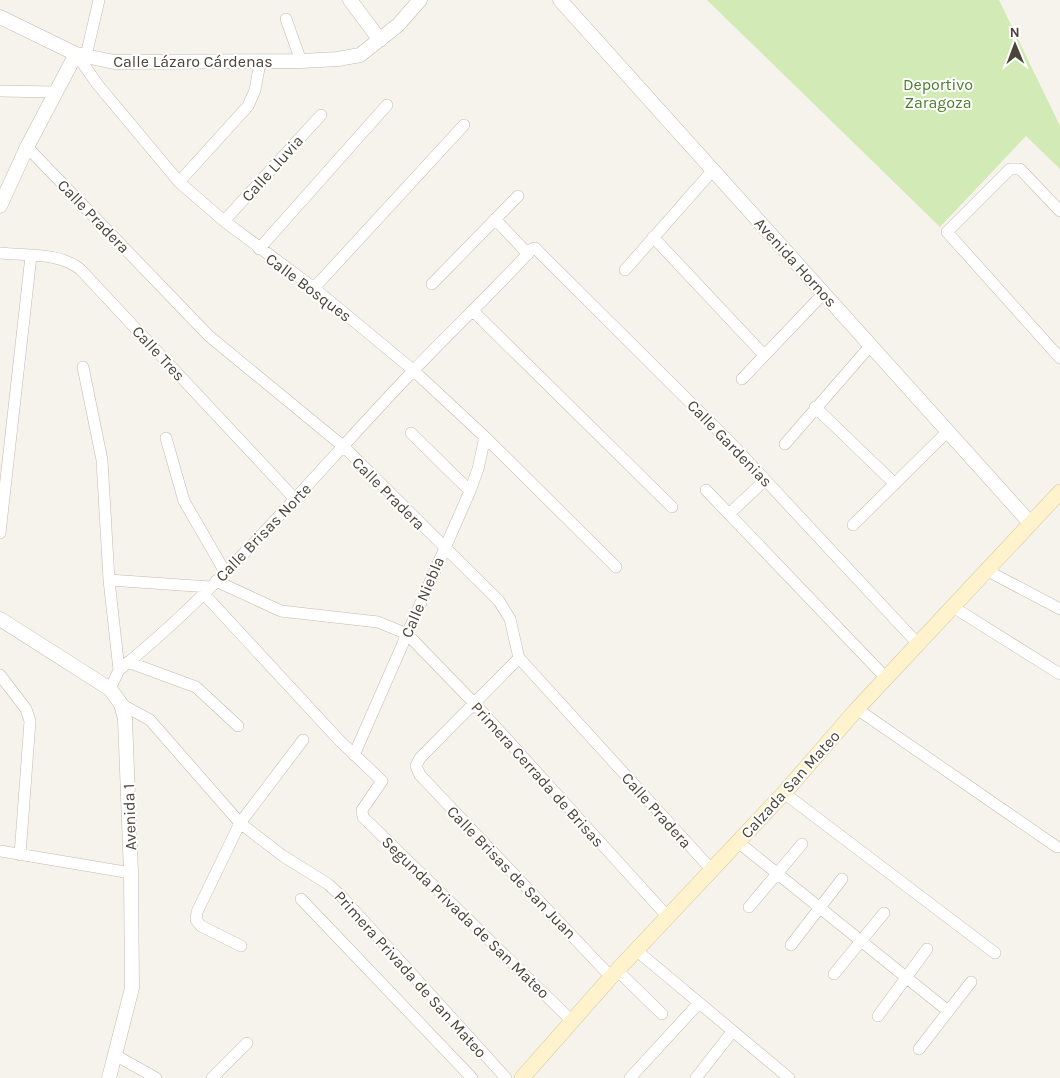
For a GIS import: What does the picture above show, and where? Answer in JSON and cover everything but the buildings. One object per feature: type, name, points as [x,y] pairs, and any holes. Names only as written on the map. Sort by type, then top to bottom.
[{"type":"main road","name":"Calzada San Mateo","points":[[522,1078],[614,973],[784,793],[857,709],[1060,492]]},
{"type":"street","points":[[0,206],[4,190],[55,92],[81,55],[99,0]]},
{"type":"street","points":[[350,0],[380,40],[398,25],[420,0]]},
{"type":"street","name":"Avenida Hornos","points":[[560,0],[1031,524]]},
{"type":"street","name":"Calle Bosques","points":[[0,16],[81,55],[98,85],[179,182],[224,221],[259,249],[314,288],[413,370],[485,437],[616,567]]},
{"type":"street","points":[[286,19],[301,61]]},
{"type":"street","name":"Calle Lázaro Cárdenas","points":[[81,55],[114,62],[260,63],[301,61],[338,59],[360,55],[380,40]]},
{"type":"street","points":[[179,182],[248,106],[255,90],[260,63]]},
{"type":"street","points":[[0,91],[55,92]]},
{"type":"street","points":[[259,249],[387,105]]},
{"type":"street","name":"Calle Lluvia","points":[[224,221],[321,115]]},
{"type":"street","points":[[314,288],[464,126]]},
{"type":"street","name":"Calle Pradera","points":[[27,147],[209,336],[344,448],[498,602],[510,619],[519,658],[711,870]]},
{"type":"street","points":[[1060,211],[1020,168],[1014,167],[947,232],[1060,358]]},
{"type":"street","points":[[625,270],[713,170]]},
{"type":"street","points":[[432,284],[518,196]]},
{"type":"street","name":"Calle Gardenias","points":[[495,219],[531,251],[729,441],[918,644]]},
{"type":"street","points":[[653,237],[764,356]]},
{"type":"street","name":"Calle Brisas Norte","points":[[110,689],[119,670],[210,587],[344,448],[413,370],[531,251]]},
{"type":"street","name":"Calle Tres","points":[[0,253],[59,257],[70,261],[80,269],[295,499]]},
{"type":"street","points":[[0,534],[31,256]]},
{"type":"street","points":[[742,378],[824,293]]},
{"type":"street","points":[[473,311],[672,507]]},
{"type":"street","points":[[785,444],[815,407],[871,345]]},
{"type":"street","points":[[83,367],[102,460],[109,580],[119,670]]},
{"type":"street","points":[[815,407],[895,484]]},
{"type":"street","points":[[853,525],[948,431]]},
{"type":"street","points":[[410,432],[470,491]]},
{"type":"street","name":"Calle Niebla","points":[[354,755],[470,491],[478,468],[485,437]]},
{"type":"street","points":[[166,438],[184,501],[224,572]]},
{"type":"street","points":[[729,514],[766,480]]},
{"type":"street","points":[[706,490],[886,679]]},
{"type":"street","points":[[986,570],[1060,609]]},
{"type":"street","points":[[109,580],[210,587],[281,611],[378,622],[407,634]]},
{"type":"street","points":[[210,587],[354,755]]},
{"type":"street","points":[[953,607],[1060,674]]},
{"type":"street","name":"Avenida 1","points":[[0,618],[110,689],[121,704],[126,719],[131,872],[132,988],[110,1078]]},
{"type":"street","name":"Primera Cerrada de Brisas","points":[[407,634],[474,703],[667,916]]},
{"type":"street","points":[[474,703],[519,658]]},
{"type":"street","points":[[128,662],[196,687],[238,726]]},
{"type":"street","points":[[0,676],[26,709],[30,721],[20,855]]},
{"type":"street","name":"Calle Brisas de San Juan","points":[[474,703],[420,758],[416,766],[420,775],[614,973],[662,1014]]},
{"type":"street","name":"Primera Privada de San Mateo","points":[[121,704],[150,720],[240,823],[283,856],[335,890],[506,1078]]},
{"type":"street","points":[[857,709],[1057,847]]},
{"type":"street","points":[[241,946],[201,926],[196,920],[197,912],[240,823],[303,740]]},
{"type":"street","name":"Segunda Privada de San Mateo","points":[[354,755],[382,782],[362,813],[363,817],[572,1021]]},
{"type":"street","points":[[784,793],[995,953]]},
{"type":"street","points":[[738,842],[948,1011]]},
{"type":"street","points":[[749,907],[802,844]]},
{"type":"street","points":[[0,852],[131,872]]},
{"type":"street","points":[[791,945],[842,879]]},
{"type":"street","points":[[301,899],[472,1078]]},
{"type":"street","points":[[834,974],[884,913]]},
{"type":"street","points":[[878,1016],[927,949]]},
{"type":"street","points":[[636,950],[789,1078]]},
{"type":"street","points":[[920,1049],[971,982]]},
{"type":"street","points":[[630,1078],[699,1003]]},
{"type":"street","points":[[696,1078],[732,1032]]},
{"type":"street","points":[[212,1078],[247,1043]]},
{"type":"street","points":[[115,1055],[156,1078]]},
{"type":"green space","name":"Deportivo Zaragoza","points":[[707,0],[999,0],[1060,126],[1060,169],[1026,136],[940,227]]}]
